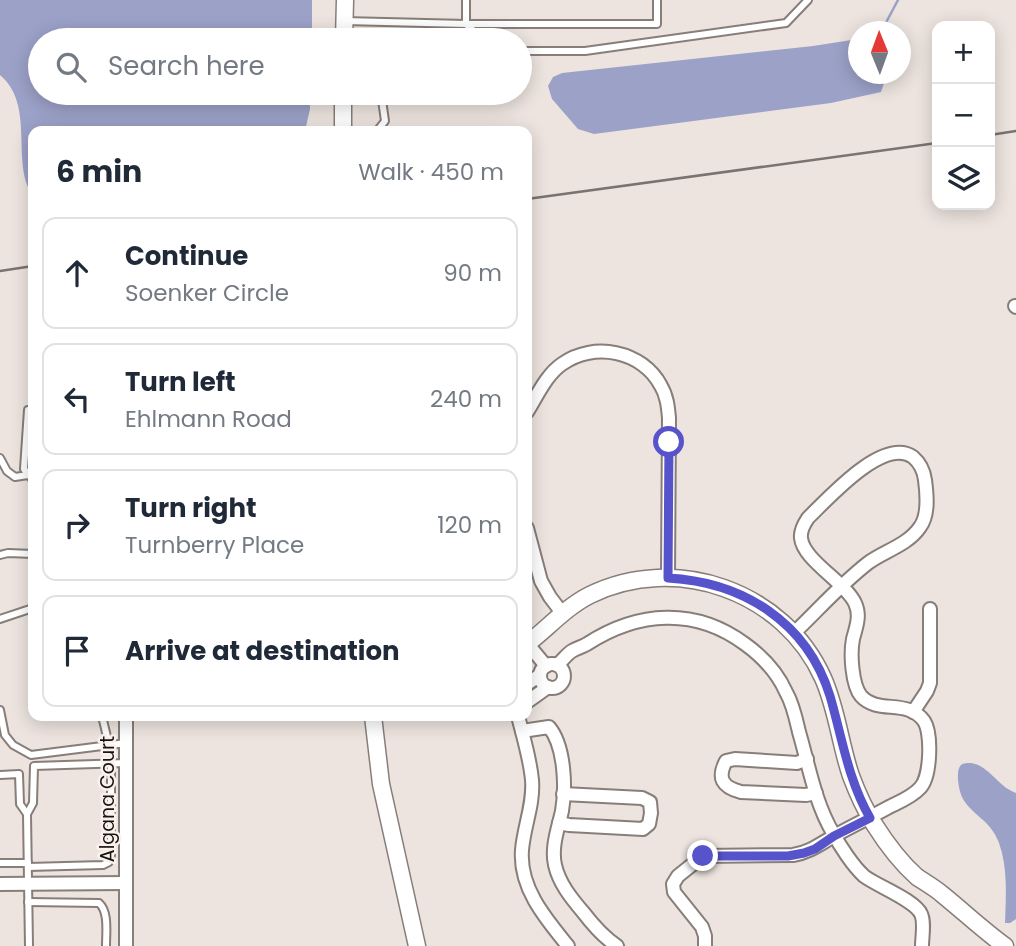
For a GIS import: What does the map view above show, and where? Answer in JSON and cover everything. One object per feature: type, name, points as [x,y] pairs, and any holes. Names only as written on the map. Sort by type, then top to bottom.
[{"type":"street","points":[[344,28],[345,0]]},
{"type":"street","points":[[343,105],[343,126]]},
{"type":"street","points":[[532,403],[545,381],[562,363],[589,352],[616,352],[629,357],[653,374],[667,400],[669,418],[668,578]]},
{"type":"street","points":[[705,946],[702,927],[674,892],[673,884],[678,876],[703,856],[793,855],[815,849],[908,797],[922,787],[927,777],[928,731],[924,722],[913,712],[900,707],[874,705],[862,697],[854,684],[853,642],[858,625],[856,605],[842,587],[809,554],[800,537],[808,518],[863,467],[890,454],[907,454],[917,462],[924,473],[924,522],[914,535],[868,563],[842,587],[794,633]]},
{"type":"street","points":[[532,547],[541,581],[563,614]]},
{"type":"street","points":[[532,639],[591,595],[631,582],[668,578],[699,581],[733,590],[769,611],[794,633],[823,678],[850,774],[858,795],[885,842],[918,877],[1005,946]]},
{"type":"street","points":[[913,712],[930,682],[930,609]]},
{"type":"street","points":[[532,696],[573,650],[623,625],[669,617],[690,619],[715,626],[735,637],[758,654],[775,673],[788,694],[816,793],[834,836],[864,876],[915,907],[922,915],[922,946]]},
{"type":"street","points":[[532,650],[549,675]]},
{"type":"street","points":[[532,682],[549,675]]},
{"type":"street","points":[[532,690],[549,675]]},
{"type":"street","name":"Algana Court","points":[[126,721],[126,946]]},
{"type":"street","points":[[374,721],[381,784],[417,946]]},
{"type":"street","points":[[519,721],[532,779],[532,799],[522,852],[524,875],[546,918],[568,946]]},
{"type":"street","points":[[522,731],[550,727],[555,734],[563,769],[563,794],[554,846],[554,863],[561,881],[574,901],[600,932],[617,946]]},
{"type":"street","points":[[807,759],[797,763],[735,759],[726,761],[722,777],[724,785],[741,792],[806,795],[816,793]]},
{"type":"street","points":[[559,822],[569,825],[643,829],[649,824],[651,813],[650,802],[642,799],[563,794]]},
{"type":"street","points":[[0,884],[126,883]]},
{"type":"lane","points":[[466,0],[466,24],[470,28]]},
{"type":"lane","points":[[344,21],[657,24],[657,0]]},
{"type":"lane","points":[[532,51],[585,51],[786,23],[808,0]]},
{"type":"lane","points":[[381,126],[385,121],[383,105]]},
{"type":"lane","points":[[28,410],[24,469],[28,474]]},
{"type":"lane","points":[[0,458],[7,471],[15,477],[28,477]]},
{"type":"lane","points":[[0,555],[28,554]]},
{"type":"lane","points":[[0,619],[28,610]]},
{"type":"lane","points":[[0,710],[5,734],[13,745],[31,755],[126,743]]},
{"type":"lane","points":[[103,721],[110,745]]},
{"type":"lane","points":[[29,946],[27,814],[33,803],[34,766],[31,755]]},
{"type":"lane","points":[[34,766],[126,763]]},
{"type":"lane","points":[[0,863],[103,865],[108,862],[111,855],[111,764]]},
{"type":"lane","points":[[0,775],[19,774],[20,804],[27,814]]},
{"type":"lane","points":[[28,902],[99,903],[105,912],[106,946]]},
{"type":"water","points":[[0,0],[312,0],[312,28],[28,28],[28,105],[310,105],[306,126],[28,126],[28,187],[23,167],[17,102],[11,87],[0,75]]},
{"type":"water","points":[[848,41],[848,84],[884,84],[881,92],[831,103],[594,134],[578,129],[552,99],[548,86],[553,77],[562,73]]},
{"type":"water","points":[[971,763],[983,768],[1016,793],[1016,919],[1010,923],[1005,923],[1005,872],[999,843],[991,829],[966,803],[960,790],[959,768],[963,764]]},
{"type":"waterway","points":[[887,21],[898,0]]},
{"type":"railway","points":[[995,134],[1016,131]]},
{"type":"railway","points":[[532,198],[932,144]]},
{"type":"railway","points":[[0,271],[28,267]]},
{"type":"route","points":[[669,442],[668,578],[708,582],[733,590],[784,622],[797,637],[823,678],[850,774],[870,818],[804,853],[788,856],[703,856]]}]
